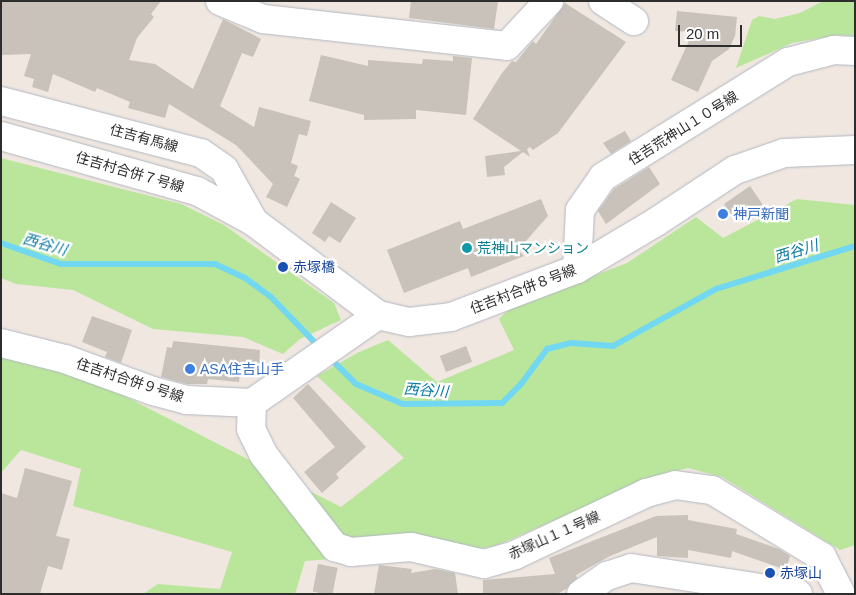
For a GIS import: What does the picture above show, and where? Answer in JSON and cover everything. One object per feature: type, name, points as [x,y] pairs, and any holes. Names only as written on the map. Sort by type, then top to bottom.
[{"type":"street","points":[[220,1],[263,19],[508,46],[549,1]]},
{"type":"street","points":[[603,1],[634,21]]},
{"type":"street","name":"住吉荒神山１０号線","points":[[577,269],[580,210],[603,177],[788,62],[834,50],[855,50]]},
{"type":"street","name":"住吉有馬線","points":[[1,101],[201,153],[224,169],[254,222]]},
{"type":"street","name":"住吉村合併７号線","points":[[1,136],[197,191],[254,222]]},
{"type":"street","name":"住吉村合併８号線","points":[[254,222],[378,314],[408,322],[451,317],[577,269],[656,222],[735,170],[784,153],[855,150]]},
{"type":"street","points":[[252,403],[378,314]]},
{"type":"street","name":"住吉村合併９号線","points":[[1,343],[65,358],[153,391],[187,400],[252,403]]},
{"type":"street","name":"赤塚山１１号線","points":[[252,403],[251,429],[263,454],[335,548],[351,552],[410,547],[484,564],[515,555],[646,493],[675,485],[712,490],[822,557],[842,594]]},
{"type":"street","points":[[581,594],[607,576],[631,568],[798,594]]},
{"type":"green space","points":[[823,1],[855,1],[855,36],[837,35],[792,43],[736,68],[752,20],[759,16],[775,19],[800,13]]},
{"type":"green space","points":[[1,158],[181,204],[224,225],[334,303],[341,320],[300,339],[283,354],[243,337],[153,329],[73,290],[16,284],[1,278]]},
{"type":"green space","points":[[797,199],[855,205],[855,545],[840,550],[722,477],[688,468],[656,476],[493,547],[305,561],[295,594],[143,594],[158,584],[220,589],[232,552],[73,506],[81,469],[21,450],[1,473],[1,352],[70,368],[341,507],[404,458],[317,376],[357,353],[388,340],[437,382],[514,350],[499,319],[510,308],[627,263],[696,217],[723,238]]},
{"type":"building","points":[[1,1],[161,1],[151,14],[154,17],[137,38],[129,60],[155,64],[193,89],[223,19],[261,39],[253,57],[242,53],[220,106],[254,127],[259,107],[311,121],[307,136],[299,134],[291,163],[298,166],[294,176],[300,179],[287,207],[266,197],[273,184],[236,145],[169,104],[165,118],[128,108],[130,102],[97,88],[95,92],[53,74],[48,92],[32,87],[34,79],[24,76],[31,54],[1,55]]},
{"type":"building","points":[[411,1],[498,1],[494,29],[409,18]]},
{"type":"building","points":[[565,3],[626,42],[558,133],[533,150],[530,147],[527,149],[530,157],[523,152],[504,167],[505,175],[487,177],[485,156],[521,151],[473,119],[502,73],[512,61],[516,62],[533,41],[536,44]]},
{"type":"building","points":[[677,11],[737,17],[735,36],[729,49],[712,61],[698,92],[671,80],[693,32],[675,31]]},
{"type":"building","points":[[321,55],[368,66],[368,60],[422,64],[423,59],[453,61],[453,56],[472,58],[466,115],[416,110],[416,119],[364,120],[364,115],[309,101]]},
{"type":"building","points":[[625,131],[631,141],[611,154],[603,143]]},
{"type":"building","points":[[649,167],[660,184],[606,224],[598,211],[614,189]]},
{"type":"building","points":[[750,186],[763,205],[735,220],[724,204]]},
{"type":"building","name":"荒神山マンション","points":[[541,199],[548,216],[518,250],[524,256],[471,277],[468,268],[404,293],[387,250],[460,221],[463,229]]},
{"type":"building","points":[[331,202],[356,218],[340,243],[329,236],[325,242],[312,233]]},
{"type":"building","points":[[92,316],[132,330],[121,363],[105,357],[107,352],[82,342]]},
{"type":"building","points":[[173,341],[260,350],[259,373],[240,371],[239,382],[208,379],[207,384],[187,384],[161,377],[167,347],[172,348]]},
{"type":"building","points":[[466,346],[472,362],[446,372],[440,356]]},
{"type":"building","points":[[308,384],[366,447],[336,474],[339,478],[322,493],[304,472],[335,447],[293,398]]},
{"type":"building","points":[[25,468],[72,481],[56,536],[70,539],[62,570],[48,566],[40,594],[1,594],[1,493],[17,498]]},
{"type":"building","points":[[688,515],[688,520],[737,529],[736,534],[779,549],[790,556],[786,570],[732,551],[731,558],[688,550],[688,558],[657,556],[657,537],[610,556],[576,575],[577,578],[566,589],[557,594],[483,594],[483,580],[555,574],[549,558],[656,516]]},
{"type":"building","points":[[318,564],[338,568],[333,594],[313,591]]},
{"type":"building","points":[[379,565],[412,569],[411,573],[435,569],[455,573],[458,594],[374,594]]},
{"type":"waterway","name":"西谷川","points":[[1,243],[61,264],[215,264],[245,278],[271,297],[320,348]]},
{"type":"waterway","name":"西谷川","points":[[329,357],[356,384],[403,404],[502,403],[521,384],[547,349],[571,343],[613,346],[716,289],[855,246]]},
{"type":"place","name":"神戸新聞","points":[[723,214]]},
{"type":"place","name":"荒神山マンション","points":[[467,248]]},
{"type":"place","name":"赤塚橋","points":[[283,267]]},
{"type":"place","name":"ASA住吉山手","points":[[190,369]]},
{"type":"place","name":"赤塚山","points":[[770,573]]}]
